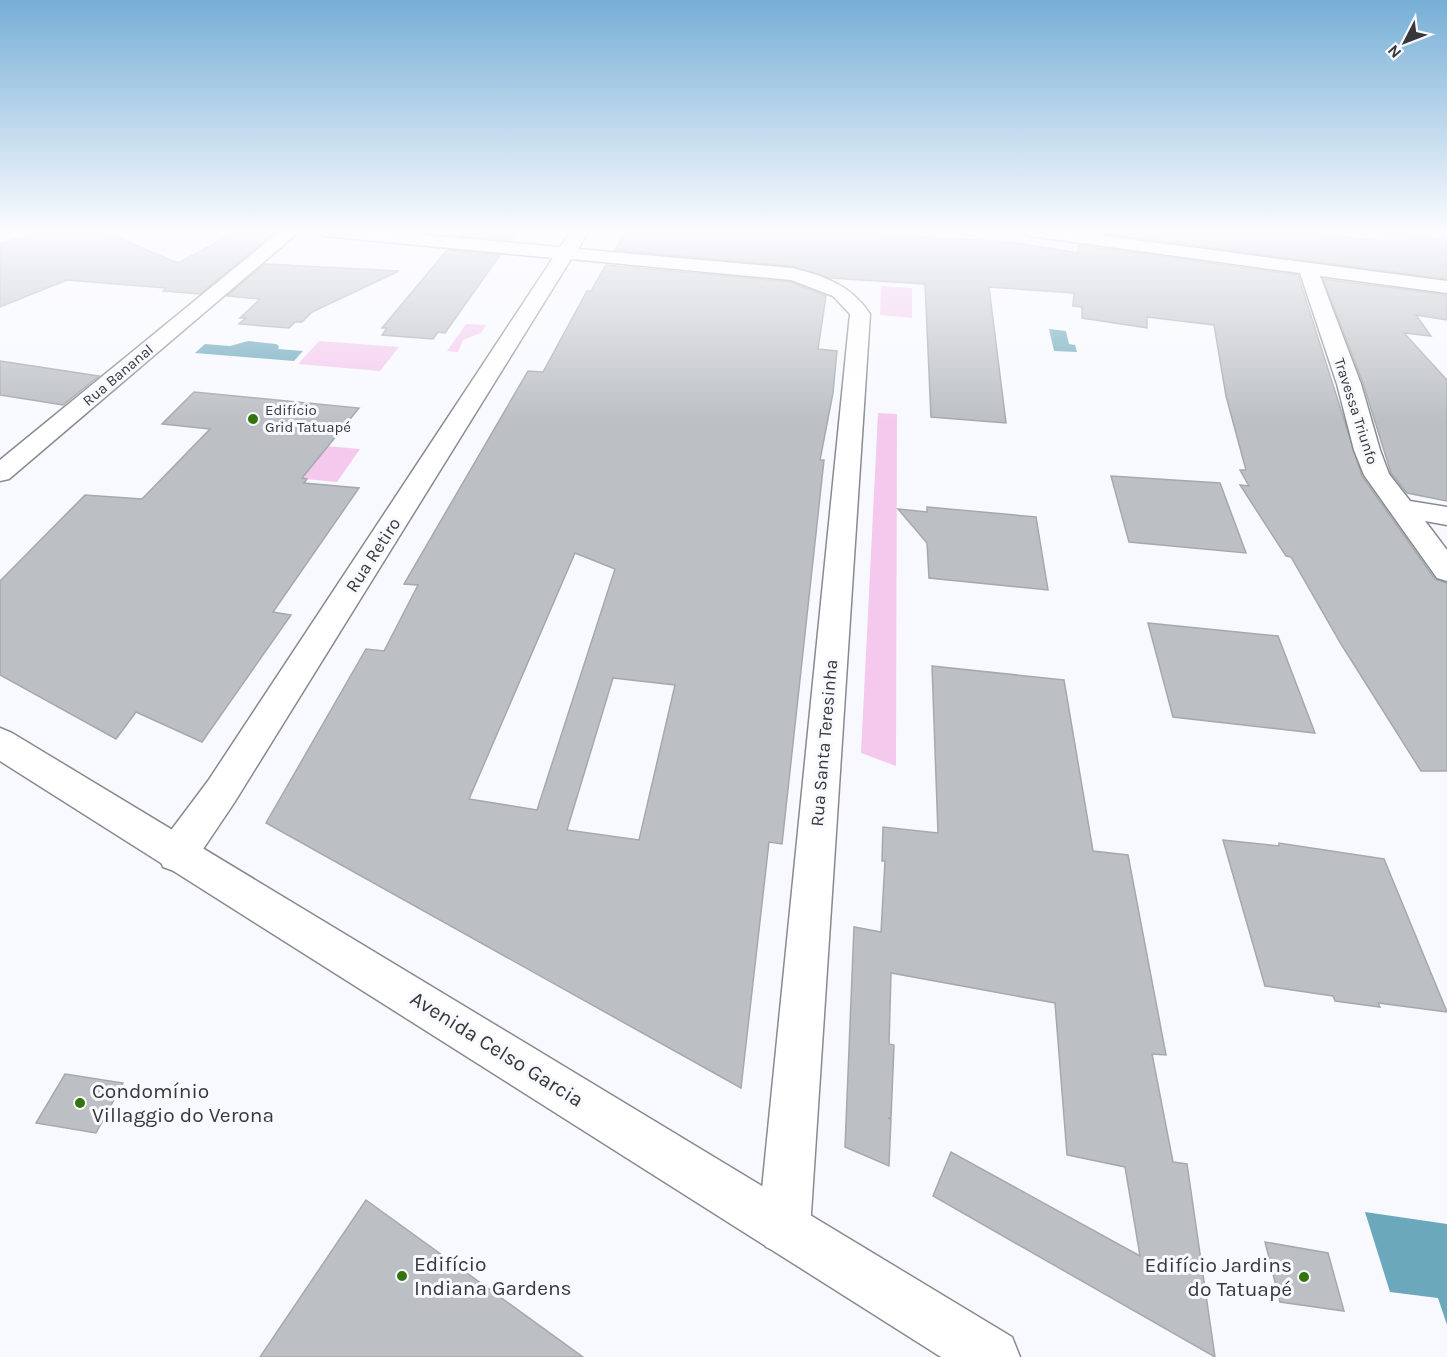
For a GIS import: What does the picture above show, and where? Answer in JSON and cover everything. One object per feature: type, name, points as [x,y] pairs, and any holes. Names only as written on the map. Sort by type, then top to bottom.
[{"type":"street","name":"Rua Bananal","points":[[0,473],[215,294]]},
{"type":"street","name":"Rua Retiro","points":[[177,854],[221,792],[539,294]]},
{"type":"street","name":"Rua Santa Teresinha","points":[[784,1229],[860,314],[854,303],[842,294]]},
{"type":"street","name":"Travessa Triunfo","points":[[1317,294],[1348,384],[1366,450],[1377,476],[1447,571]]},
{"type":"street","points":[[1399,508],[1447,516]]},
{"type":"street","name":"Avenida Celso Garcia","points":[[0,744],[94,799],[177,854],[317,938],[992,1357]]},
{"type":"shaded area","points":[[881,294],[912,294],[912,318],[880,315]]},
{"type":"shaded area","points":[[466,324],[486,325],[481,333],[463,340],[458,352],[447,351]]},
{"type":"shaded area","points":[[319,341],[399,347],[380,371],[298,364]]},
{"type":"shaded area","points":[[878,413],[897,414],[896,766],[861,753]]},
{"type":"shaded area","points":[[268,441],[360,449],[337,482],[240,473]]},
{"type":"water","points":[[1049,329],[1066,331],[1069,344],[1075,345],[1077,352],[1054,351]]},
{"type":"water","points":[[248,341],[276,344],[279,346],[278,349],[303,351],[294,361],[195,353],[205,344],[230,346]]},
{"type":"water","points":[[1365,1212],[1447,1224],[1447,1325],[1438,1298],[1390,1292]]},
{"type":"building","points":[[0,294],[31,294],[0,307]]},
{"type":"building","points":[[350,294],[312,312],[302,322],[295,322],[289,328],[239,324],[246,318],[240,318],[260,299],[227,296]]},
{"type":"building","points":[[410,294],[472,294],[445,333],[438,332],[433,339],[382,335],[387,328],[382,328]]},
{"type":"building","points":[[585,294],[826,296],[818,349],[837,351],[833,393],[820,460],[824,460],[782,844],[769,842],[741,1088],[266,823],[366,649],[384,651],[418,585],[404,584],[528,371],[543,372]],"holes":[[[575,553],[615,569],[537,810],[469,799]],[[613,678],[675,685],[639,840],[567,830]]]},
{"type":"building","points":[[925,294],[990,294],[1006,423],[931,417]]},
{"type":"building","points":[[1074,294],[1304,294],[1362,476],[1435,579],[1447,583],[1447,771],[1421,771],[1341,644],[1291,557],[1286,556],[1240,485],[1249,486],[1240,470],[1246,470],[1226,396],[1214,325],[1147,317],[1147,328],[1082,318],[1082,307],[1073,306]]},
{"type":"building","points":[[1329,294],[1447,295],[1447,320],[1416,315],[1431,336],[1404,333],[1447,380],[1447,501],[1407,493],[1391,473],[1363,383]]},
{"type":"building","points":[[0,361],[99,376],[63,405],[0,395]]},
{"type":"building","points":[[194,392],[359,408],[302,478],[307,479],[304,483],[359,488],[273,612],[291,615],[202,742],[136,712],[116,739],[0,675],[0,581],[85,495],[142,499],[210,429],[162,424]]},
{"type":"building","points":[[1111,476],[1220,483],[1246,553],[1129,542]]},
{"type":"building","points":[[927,507],[1036,517],[1048,590],[929,578],[927,543],[898,509],[927,512]]},
{"type":"building","points":[[1148,623],[1278,636],[1315,733],[1173,717]]},
{"type":"building","points":[[932,666],[1064,680],[1093,851],[1128,855],[1166,1055],[1152,1054],[1173,1162],[1187,1164],[1215,1357],[933,1196],[951,1152],[1140,1256],[1125,1167],[1067,1155],[1055,1003],[891,973],[889,1044],[894,1045],[891,1118],[888,1118],[891,1119],[889,1166],[845,1147],[854,927],[881,932],[885,861],[882,861],[883,827],[938,833]]},
{"type":"building","points":[[1223,840],[1279,846],[1279,843],[1384,859],[1447,1012],[1378,1003],[1380,1007],[1335,1001],[1333,996],[1265,986]]},
{"type":"building","name":"Condomínio Villaggio do Verona","points":[[65,1074],[123,1083],[96,1133],[36,1123]]},
{"type":"building","name":"Edifício Indiana Gardens","points":[[366,1200],[583,1357],[260,1357]]},
{"type":"building","name":"Edifício Jardins do Tatuapé","points":[[1265,1242],[1328,1253],[1344,1311],[1280,1302]]},
{"type":"place","name":"Edifício Grid Tatuapé","points":[[253,419]]},
{"type":"place","name":"Condomínio Villaggio do Verona","points":[[80,1103]]},
{"type":"place","name":"Edifício Indiana Gardens","points":[[402,1276]]},
{"type":"place","name":"Edifício Jardins do Tatuapé","points":[[1304,1277]]}]
